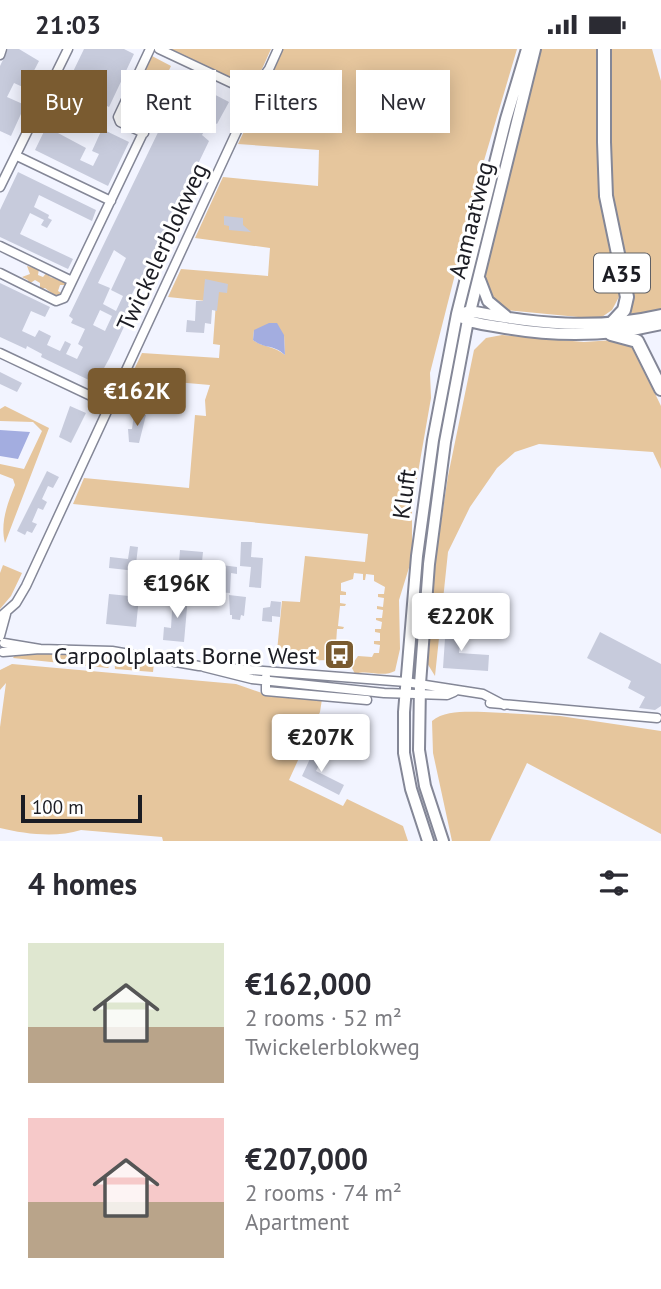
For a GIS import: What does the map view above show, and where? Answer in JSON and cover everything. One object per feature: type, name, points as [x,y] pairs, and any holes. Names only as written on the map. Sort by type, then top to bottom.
[{"type":"highway","name":"A35","points":[[604,49],[606,196],[627,301],[612,328]]},
{"type":"highway","points":[[612,328],[637,341],[661,389]]},
{"type":"main road","name":"Aamaatweg","points":[[465,315],[506,119],[527,49]]},
{"type":"main road","name":"Aamaatweg","points":[[465,315],[479,271],[535,49]]},
{"type":"main road","points":[[479,271],[484,296],[493,307],[511,319]]},
{"type":"main road","points":[[465,315],[612,328],[661,315]]},
{"type":"main road","points":[[465,315],[555,335],[661,324]]},
{"type":"main road","name":"Kluft","points":[[428,841],[411,789],[404,754],[406,688],[424,502],[465,315]]},
{"type":"main road","name":"Kluft","points":[[443,841],[422,770],[420,690],[429,564],[465,315]]},
{"type":"street","points":[[0,55],[2,49]]},
{"type":"street","points":[[0,187],[68,49]]},
{"type":"street","points":[[140,70],[150,49]]},
{"type":"street","points":[[159,49],[230,82]]},
{"type":"street","name":"Twickelerblokweg","points":[[268,70],[278,49]]},
{"type":"street","points":[[0,273],[56,301],[64,298],[144,133]]},
{"type":"street","name":"Twickelerblokweg","points":[[2,645],[3,615],[20,597],[236,133]]},
{"type":"street","points":[[17,156],[111,201]]},
{"type":"street","points":[[0,246],[72,281]]},
{"type":"street","points":[[0,352],[110,405]]},
{"type":"street","points":[[2,645],[124,652],[266,680],[343,688],[406,688]]},
{"type":"street","points":[[199,666],[344,677],[420,690],[449,688],[454,692],[483,694],[504,705]]},
{"type":"street","points":[[266,670],[266,691],[367,700]]},
{"type":"street","points":[[343,688],[344,677]]},
{"type":"street","points":[[489,703],[657,718]]},
{"type":"shaded area","points":[[169,49],[271,49],[261,70],[230,70],[230,79]]},
{"type":"shaded area","points":[[283,49],[517,49],[483,164],[430,373],[431,398],[412,507],[412,558],[399,600],[400,649],[395,671],[390,673],[355,674],[351,666],[358,656],[372,657],[374,653],[379,653],[380,645],[374,644],[374,641],[380,641],[380,633],[375,632],[375,629],[381,629],[382,622],[376,618],[382,618],[383,610],[377,609],[377,606],[383,607],[384,598],[378,597],[378,594],[384,594],[385,587],[374,581],[374,575],[366,574],[365,580],[363,574],[354,573],[353,579],[341,583],[341,591],[346,592],[346,595],[340,595],[340,603],[346,604],[340,606],[338,626],[344,627],[337,629],[335,660],[276,661],[282,601],[300,602],[305,556],[365,562],[368,534],[73,504],[84,478],[189,488],[195,415],[206,416],[205,400],[210,385],[130,378],[142,353],[219,358],[220,345],[213,344],[216,302],[168,297],[181,269],[268,276],[270,248],[195,238],[223,177],[318,186],[319,150],[238,144],[243,133],[342,133],[342,70],[273,70]],"holes":[[[254,330],[284,335],[285,355],[253,340]]]},
{"type":"shaded area","points":[[541,49],[599,49],[599,183],[620,295],[612,310],[599,319],[506,310],[492,300],[486,286],[485,274]]},
{"type":"shaded area","points":[[610,49],[652,49],[661,81],[661,311],[630,317],[633,299],[610,203]]},
{"type":"shaded area","points":[[152,56],[171,66],[169,70],[145,70]]},
{"type":"shaded area","points":[[27,266],[39,269],[38,275],[43,277],[47,272],[50,277],[66,282],[67,285],[60,285],[58,291],[63,294],[58,298],[45,288],[40,290],[40,283],[35,280],[29,284],[28,280],[22,277],[30,274]]},
{"type":"shaded area","points":[[502,335],[584,342],[614,340],[631,344],[661,406],[661,469],[653,452],[539,444],[515,452],[497,468],[470,507],[448,552],[435,676],[427,663],[436,555],[448,476],[474,350],[486,338]]},
{"type":"shaded area","points":[[5,406],[49,428],[5,543],[4,521],[15,485],[13,479],[0,474],[0,464],[24,469],[42,431],[33,422],[0,421],[0,409]]},
{"type":"shaded area","points":[[3,565],[22,573],[11,596],[0,609],[0,573]]},
{"type":"shaded area","points":[[15,655],[110,655],[110,666],[108,668],[13,658]]},
{"type":"shaded area","points":[[114,656],[154,663],[153,672],[115,669]]},
{"type":"shaded area","points":[[12,664],[236,684],[262,693],[322,699],[320,712],[289,780],[343,806],[347,799],[403,826],[408,841],[163,841],[162,837],[81,830],[40,834],[0,828],[0,727],[6,683],[0,690],[0,670]]},
{"type":"shaded area","points":[[450,713],[560,716],[661,731],[661,834],[527,763],[490,841],[452,841],[433,753],[432,721]]},
{"type":"water","points":[[269,323],[277,323],[284,335],[285,355],[253,340],[254,330]]},
{"type":"water","points":[[0,430],[30,432],[18,459],[0,456]]},
{"type":"building","points":[[8,49],[19,49],[39,61],[34,70],[21,70],[21,86],[14,83],[7,97],[21,103],[21,114],[11,136],[0,131],[0,66]]},
{"type":"building","points":[[84,49],[124,49],[134,54],[126,70],[121,70],[121,82],[109,107],[107,70],[74,70]]},
{"type":"building","points":[[216,95],[229,102],[216,123]]},
{"type":"building","points":[[107,131],[129,142],[108,186],[35,150],[43,133],[58,133],[86,148],[80,160],[93,166],[99,154],[92,151],[100,133]]},
{"type":"building","points":[[158,133],[203,133],[209,141],[164,229],[167,231],[141,284],[138,282],[129,300],[135,303],[98,379],[95,377],[93,382],[41,357],[42,354],[27,346],[26,349],[0,337],[0,283],[50,307],[45,317],[31,311],[22,331],[35,337],[39,330],[51,336],[47,345],[60,351],[65,341],[71,344],[66,354],[77,359],[83,347],[78,344],[85,329],[71,323],[73,319],[69,316]],"holes":[[[114,250],[126,258],[111,290],[123,296],[116,311],[103,304],[110,288],[98,283]],[[100,310],[112,316],[105,331],[93,325]]]},
{"type":"building","points":[[18,172],[96,210],[92,221],[39,195],[34,207],[49,215],[48,218],[52,220],[47,228],[41,225],[44,220],[30,213],[20,234],[73,259],[68,269],[0,237],[0,210]]},
{"type":"building","points":[[224,216],[243,218],[243,225],[251,232],[229,230],[229,226],[224,225]]},
{"type":"building","points":[[205,279],[228,284],[227,293],[219,292],[217,311],[212,310],[211,324],[205,323],[204,333],[186,332],[187,320],[195,321],[196,301],[203,301]]},
{"type":"building","points":[[0,372],[22,383],[17,392],[0,384]]},
{"type":"building","points":[[162,382],[175,383],[173,406],[160,405],[160,397],[155,396],[156,387],[161,387]]},
{"type":"building","points":[[70,406],[86,413],[71,443],[59,437]]},
{"type":"building","points":[[134,414],[146,415],[139,443],[129,442],[128,429],[132,429]]},
{"type":"building","points":[[47,471],[59,477],[53,488],[48,486],[42,499],[47,502],[43,510],[38,508],[32,522],[37,524],[32,533],[27,531],[25,535],[17,531]]},
{"type":"building","points":[[241,542],[252,542],[251,557],[263,558],[261,588],[249,587],[251,567],[240,566]]},
{"type":"building","points":[[130,546],[138,547],[136,564],[148,565],[151,578],[147,577],[146,581],[135,580],[136,571],[109,568],[110,557],[128,559]]},
{"type":"building","points":[[180,550],[203,552],[198,601],[189,599],[190,563],[179,562]]},
{"type":"building","points":[[214,564],[237,567],[237,574],[231,573],[230,593],[217,592],[219,572],[213,571]]},
{"type":"building","points":[[109,594],[139,597],[136,627],[106,624]]},
{"type":"building","points":[[173,594],[188,596],[184,642],[163,640],[164,627],[171,628]]},
{"type":"building","points":[[229,595],[246,597],[244,616],[241,615],[240,620],[232,619],[230,615]]},
{"type":"building","points":[[271,601],[281,602],[280,617],[272,616],[272,622],[262,621],[263,608],[270,607]]},
{"type":"building","points":[[446,624],[462,625],[459,653],[489,655],[488,671],[443,668]]},
{"type":"building","points":[[600,632],[661,664],[661,706],[655,710],[639,708],[645,697],[628,688],[631,681],[587,658]]},
{"type":"building","points":[[337,732],[347,732],[347,757],[334,756]]},
{"type":"building","points":[[315,748],[325,753],[316,771],[344,785],[339,795],[302,776]]},
{"type":"place","name":"Carpoolplaats Borne West","points":[[340,655]]}]
